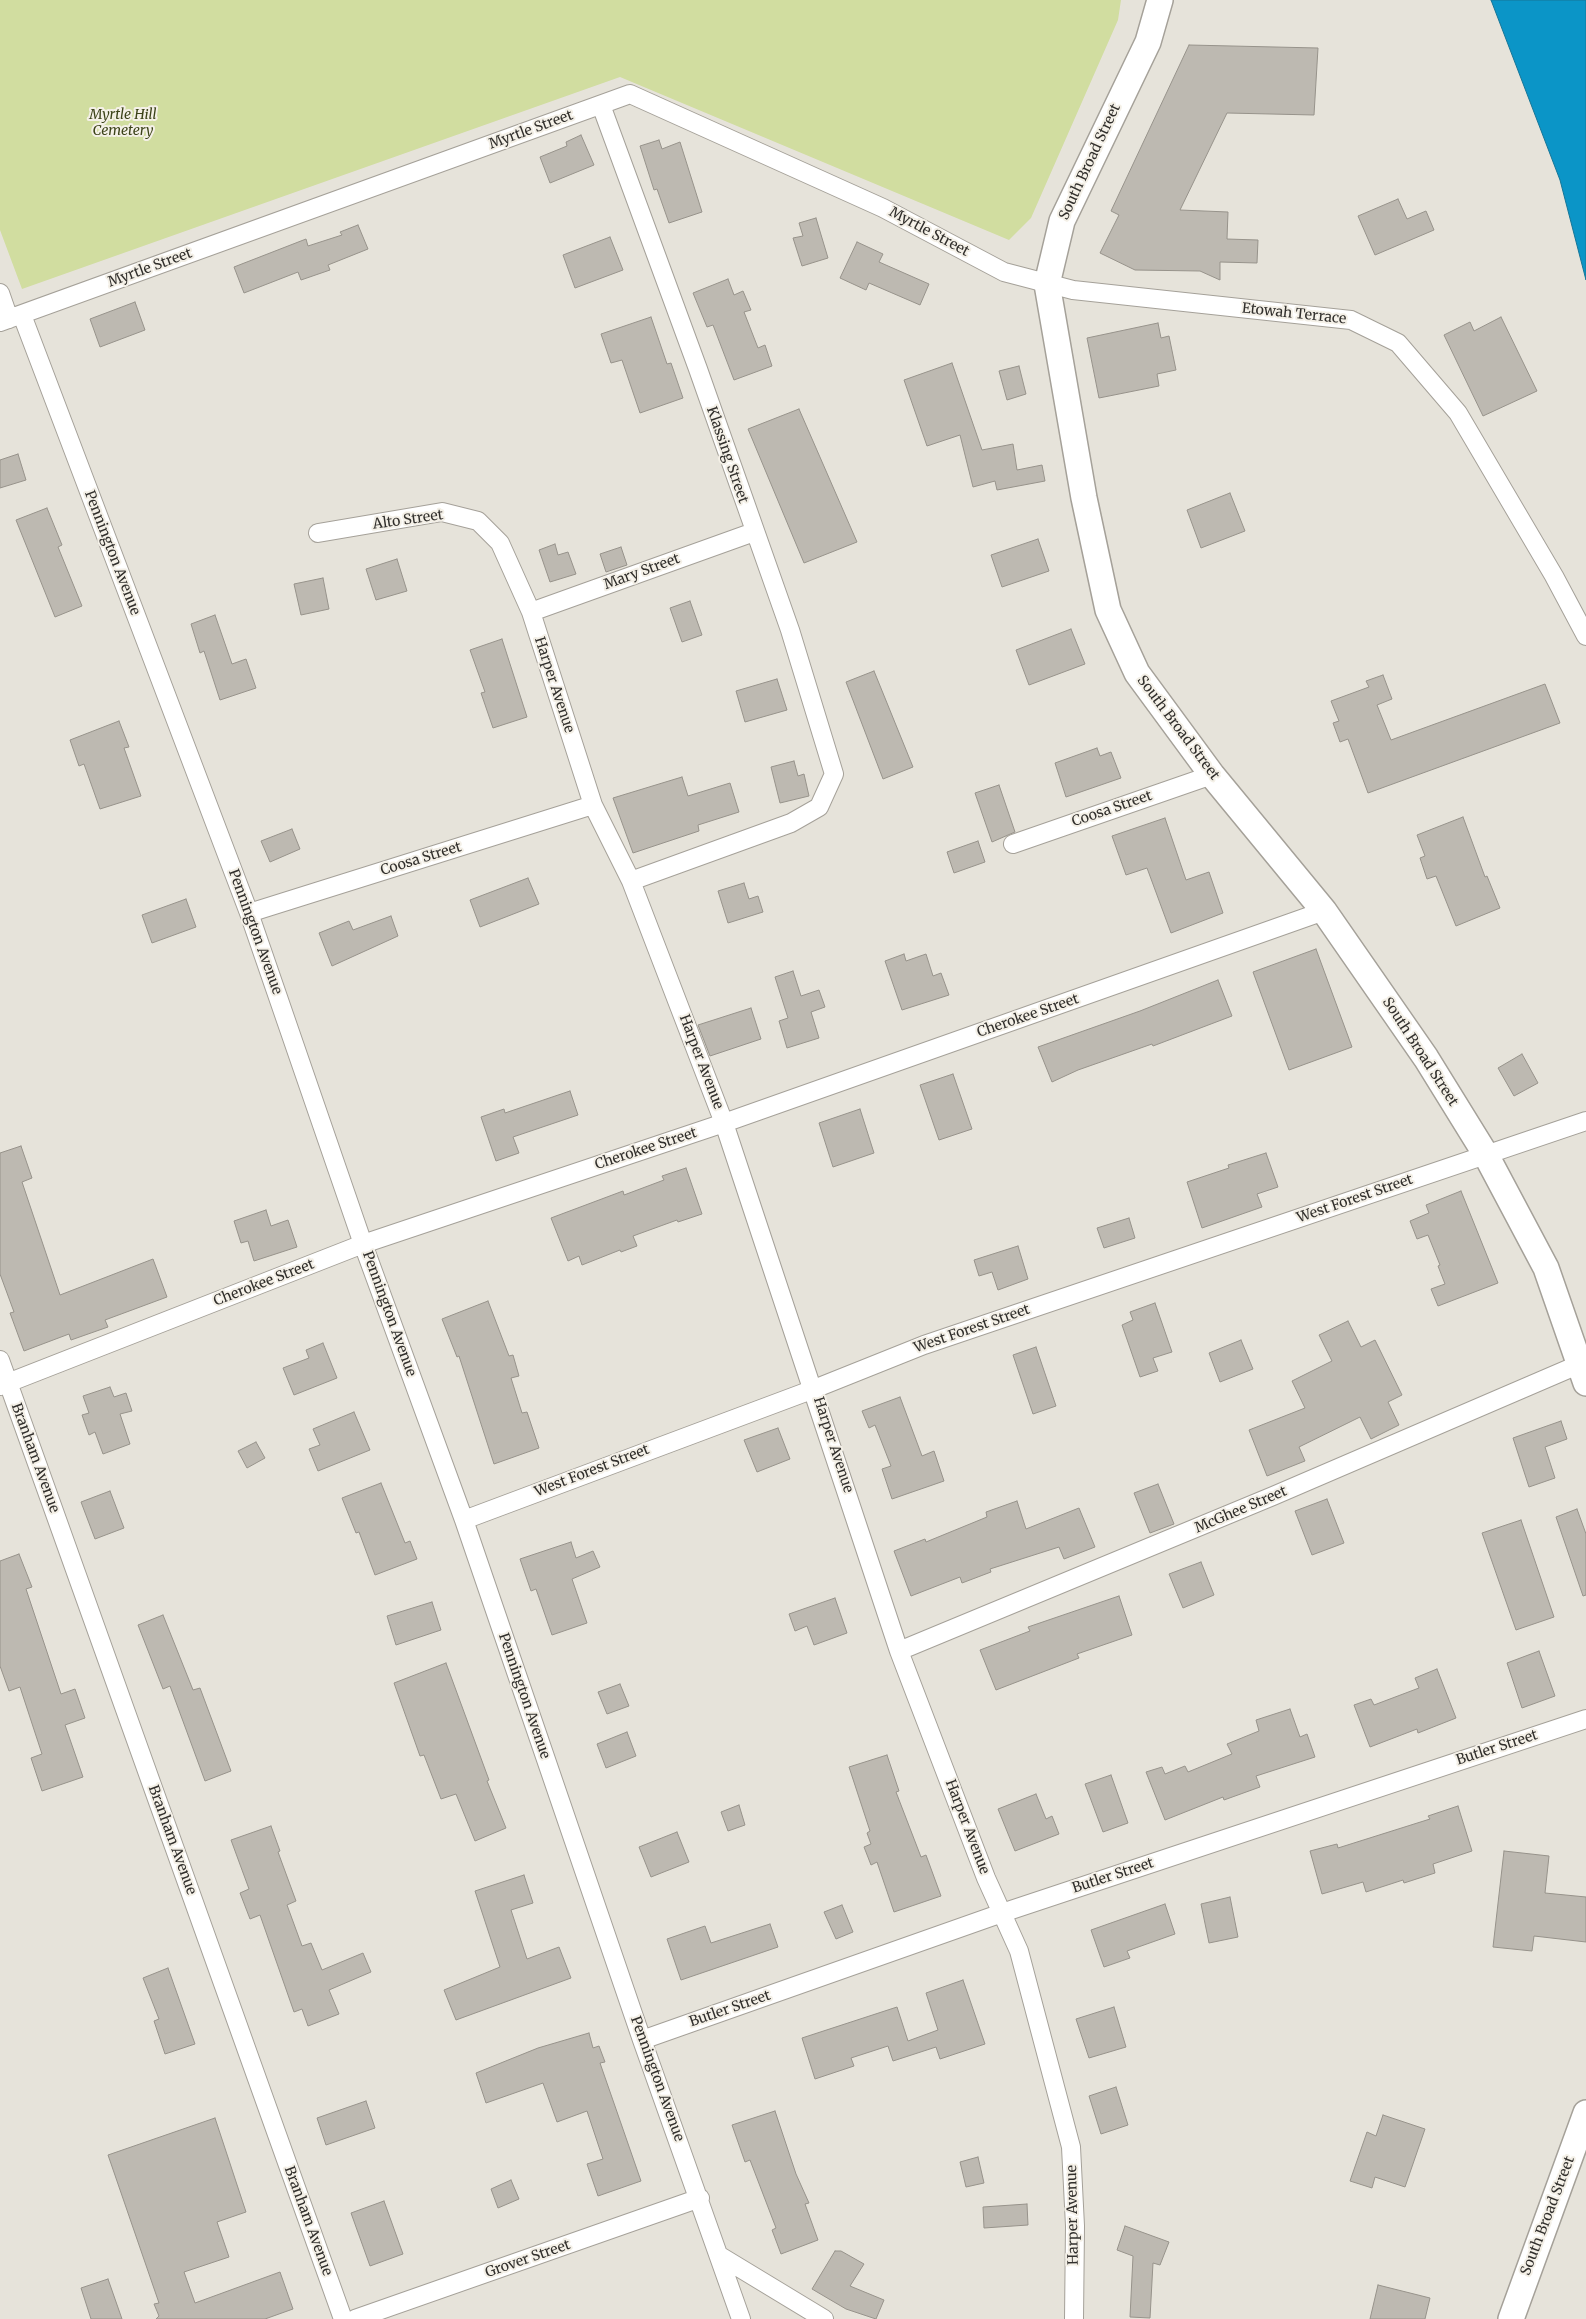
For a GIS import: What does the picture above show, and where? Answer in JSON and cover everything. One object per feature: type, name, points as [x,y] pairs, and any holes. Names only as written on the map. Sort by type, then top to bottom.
[{"type":"main road","name":"South Broad Street","points":[[1160,0],[1148,42],[1062,221],[1047,284],[1084,498],[1108,610],[1136,672],[1212,775],[1324,911],[1426,1058],[1486,1155],[1546,1268],[1583,1374]]},
{"type":"main road","name":"South Broad Street","points":[[1511,2319],[1524,2278],[1586,2113]]},
{"type":"street","name":"Myrtle Street","points":[[10,319],[630,94],[882,208],[1004,272],[1047,284]]},
{"type":"street","name":"Klassing Street","points":[[601,105],[698,369],[790,630],[834,774],[819,807],[791,823],[631,881]]},
{"type":"street","name":"Etowah Terrace","points":[[1047,284],[1073,290],[1351,320],[1398,343],[1458,413],[1554,576],[1586,636]]},
{"type":"street","name":"Pennington Avenue","points":[[0,293],[249,913],[363,1244],[464,1520],[642,2040],[742,2319]]},
{"type":"street","name":"Alto Street","points":[[318,532],[442,512],[478,521],[500,543],[520,587]]},
{"type":"street","name":"Mary Street","points":[[531,612],[754,532]]},
{"type":"street","name":"Harper Avenue","points":[[520,587],[531,612],[593,805],[631,881],[724,1123],[900,1651],[986,1878],[1018,1951],[1072,2147],[1075,2226],[1074,2319]]},
{"type":"street","name":"Coosa Street","points":[[1013,844],[1212,775]]},
{"type":"street","name":"Coosa Street","points":[[249,913],[593,805]]},
{"type":"street","name":"Cherokee Street","points":[[4,1384],[363,1244],[724,1123],[1324,911]]},
{"type":"street","name":"West Forest Street","points":[[464,1520],[814,1389],[924,1345],[1586,1121]]},
{"type":"street","name":"Branham Avenue","points":[[0,1360],[4,1384],[343,2319]]},
{"type":"street","name":"McGhee Street","points":[[900,1651],[1274,1496],[1583,1374]]},
{"type":"street","name":"Butler Street","points":[[642,2040],[1002,1912],[1586,1719]]},
{"type":"street","name":"Grover Street","points":[[355,2319],[700,2198]]},
{"type":"street","points":[[720,2256],[824,2319]]},
{"type":"green space","name":"Myrtle Hill Cemetery","points":[[0,0],[1121,0],[1118,20],[1031,218],[1009,240],[620,77],[22,289],[0,230]]},
{"type":"water","points":[[1491,0],[1586,0],[1586,280],[1560,180]]},
{"type":"building","points":[[1189,45],[1318,48],[1314,115],[1227,113],[1180,210],[1228,212],[1227,239],[1258,240],[1257,263],[1220,262],[1220,280],[1200,271],[1135,270],[1100,253],[1119,215],[1111,211]]},
{"type":"building","points":[[581,135],[594,165],[550,183],[540,157],[567,146],[566,142]]},
{"type":"building","points":[[659,140],[662,149],[680,142],[702,212],[669,223],[657,189],[654,190],[640,146]]},
{"type":"building","points":[[1398,199],[1407,219],[1426,211],[1434,230],[1375,255],[1358,216]]},
{"type":"building","points":[[816,218],[828,258],[802,266],[793,238],[803,236],[799,223]]},
{"type":"building","points":[[358,225],[368,249],[328,265],[330,270],[301,280],[298,272],[244,293],[234,267],[306,239],[308,246],[342,235],[340,232]]},
{"type":"building","points":[[610,237],[623,270],[575,288],[563,255]]},
{"type":"building","points":[[857,242],[883,254],[879,262],[929,284],[920,305],[869,283],[866,290],[840,278]]},
{"type":"building","points":[[728,279],[734,295],[743,291],[751,310],[744,312],[758,348],[765,345],[772,366],[734,380],[713,325],[707,327],[693,293]]},
{"type":"building","points":[[135,302],[145,330],[100,347],[90,319]]},
{"type":"building","points":[[651,317],[667,364],[671,363],[683,398],[640,413],[622,360],[611,363],[601,334]]},
{"type":"building","points":[[1501,317],[1537,391],[1483,416],[1444,335],[1470,322],[1474,331]]},
{"type":"building","points":[[1158,323],[1161,338],[1169,336],[1176,370],[1157,374],[1159,386],[1099,398],[1087,338]]},
{"type":"building","points":[[952,363],[982,450],[1013,444],[1017,470],[1042,465],[1045,481],[997,490],[995,481],[973,487],[960,435],[927,446],[904,380]]},
{"type":"building","points":[[1019,366],[1026,394],[1007,400],[999,371]]},
{"type":"building","points":[[799,409],[857,542],[804,563],[748,429]]},
{"type":"building","points":[[18,454],[26,480],[0,488],[0,460]]},
{"type":"building","points":[[1230,493],[1245,531],[1201,548],[1187,510]]},
{"type":"building","points":[[47,508],[62,545],[58,547],[82,606],[55,617],[16,520]]},
{"type":"building","points":[[1038,539],[1049,571],[1002,587],[991,555]]},
{"type":"building","points":[[555,544],[558,555],[568,552],[576,574],[550,582],[539,550]]},
{"type":"building","points":[[621,547],[627,565],[606,572],[600,554]]},
{"type":"building","points":[[397,559],[407,591],[376,600],[366,569]]},
{"type":"building","points":[[323,578],[329,609],[301,615],[294,584]]},
{"type":"building","points":[[690,601],[702,635],[682,642],[670,608]]},
{"type":"building","points":[[215,615],[232,664],[246,659],[256,688],[220,700],[204,651],[200,653],[191,624]]},
{"type":"building","points":[[1071,629],[1085,664],[1029,685],[1016,650]]},
{"type":"building","points":[[502,639],[527,717],[493,728],[481,693],[485,692],[470,650]]},
{"type":"building","points":[[874,671],[913,767],[883,779],[846,682]]},
{"type":"building","points":[[1383,675],[1392,699],[1377,705],[1391,740],[1545,684],[1560,723],[1368,793],[1348,739],[1340,742],[1333,723],[1339,721],[1331,701],[1369,687],[1366,681]]},
{"type":"building","points":[[777,679],[787,710],[745,722],[736,691]]},
{"type":"building","points":[[119,721],[129,747],[124,748],[141,796],[100,809],[84,764],[79,766],[70,740]]},
{"type":"building","points":[[1097,748],[1100,756],[1111,752],[1121,778],[1066,797],[1055,763]]},
{"type":"building","points":[[794,761],[798,776],[804,774],[809,796],[780,803],[771,767]]},
{"type":"building","points":[[682,777],[688,796],[730,783],[739,812],[698,825],[699,831],[633,853],[613,798]]},
{"type":"building","points":[[999,785],[1015,832],[992,842],[975,793]]},
{"type":"building","points":[[1463,817],[1485,877],[1487,876],[1500,908],[1456,926],[1436,876],[1427,879],[1420,858],[1425,856],[1417,835]]},
{"type":"building","points":[[1165,818],[1186,880],[1209,872],[1223,913],[1171,933],[1147,868],[1126,875],[1112,836]]},
{"type":"building","points":[[292,829],[300,849],[270,862],[261,841]]},
{"type":"building","points":[[978,841],[985,862],[954,873],[947,852]]},
{"type":"building","points":[[528,878],[539,904],[480,927],[470,900]]},
{"type":"building","points":[[744,883],[749,899],[758,896],[763,912],[728,923],[718,891]]},
{"type":"building","points":[[186,899],[196,927],[152,943],[142,915]]},
{"type":"building","points":[[391,916],[398,936],[332,966],[319,933],[349,921],[353,930]]},
{"type":"building","points":[[1316,949],[1352,1047],[1289,1070],[1253,972]]},
{"type":"building","points":[[904,954],[906,961],[926,954],[933,976],[941,973],[949,995],[902,1010],[885,961]]},
{"type":"building","points":[[793,971],[801,996],[819,990],[825,1007],[811,1012],[819,1038],[787,1048],[779,1021],[788,1018],[775,977]]},
{"type":"building","points":[[1218,980],[1232,1016],[1153,1046],[1152,1044],[1078,1070],[1052,1082],[1038,1047],[1140,1011]]},
{"type":"building","points":[[751,1008],[761,1039],[710,1056],[698,1025]]},
{"type":"building","points":[[1522,1054],[1538,1083],[1514,1096],[1498,1068]]},
{"type":"building","points":[[953,1074],[972,1129],[939,1140],[920,1085]]},
{"type":"building","points":[[570,1091],[578,1115],[513,1137],[519,1153],[496,1161],[481,1117],[504,1109],[505,1113]]},
{"type":"building","points":[[860,1109],[874,1153],[833,1167],[819,1123]]},
{"type":"building","points":[[21,1146],[32,1178],[22,1182],[60,1295],[153,1259],[167,1297],[105,1320],[108,1327],[71,1340],[69,1334],[24,1351],[10,1313],[14,1312],[0,1274],[0,1153]]},
{"type":"building","points":[[1266,1153],[1278,1187],[1257,1194],[1262,1207],[1202,1228],[1187,1182],[1229,1168],[1228,1165]]},
{"type":"building","points":[[686,1168],[702,1214],[678,1222],[677,1220],[633,1236],[637,1246],[621,1252],[620,1250],[582,1265],[579,1256],[568,1261],[551,1218],[623,1191],[624,1195],[664,1180],[662,1176]]},
{"type":"building","points":[[1461,1191],[1498,1283],[1438,1306],[1431,1289],[1445,1284],[1438,1266],[1440,1265],[1428,1235],[1417,1239],[1410,1221],[1429,1213],[1426,1205]]},
{"type":"building","points":[[266,1210],[271,1226],[288,1220],[297,1247],[254,1261],[248,1241],[241,1243],[234,1221]]},
{"type":"building","points":[[1129,1218],[1135,1238],[1104,1248],[1097,1228]]},
{"type":"building","points":[[1018,1246],[1028,1279],[998,1290],[992,1272],[979,1276],[974,1260]]},
{"type":"building","points":[[488,1301],[509,1356],[513,1355],[519,1376],[511,1378],[522,1413],[527,1412],[539,1448],[494,1464],[459,1356],[457,1357],[442,1319]]},
{"type":"building","points":[[1155,1303],[1172,1352],[1153,1358],[1158,1371],[1140,1377],[1122,1325],[1133,1320],[1130,1312]]},
{"type":"building","points":[[1348,1321],[1361,1347],[1375,1340],[1402,1395],[1388,1402],[1399,1425],[1371,1439],[1360,1417],[1299,1447],[1305,1461],[1267,1476],[1249,1430],[1305,1408],[1292,1381],[1332,1361],[1319,1335]]},
{"type":"building","points":[[1241,1340],[1253,1369],[1220,1382],[1209,1353]]},
{"type":"building","points":[[323,1343],[337,1378],[294,1395],[283,1368],[309,1358],[306,1350]]},
{"type":"building","points":[[1036,1347],[1056,1406],[1033,1414],[1013,1355]]},
{"type":"building","points":[[110,1387],[114,1397],[126,1393],[132,1411],[120,1414],[130,1444],[103,1454],[95,1432],[89,1435],[82,1415],[89,1413],[83,1396]]},
{"type":"building","points":[[900,1397],[922,1456],[934,1451],[944,1481],[892,1499],[882,1469],[891,1466],[875,1425],[869,1428],[862,1411]]},
{"type":"building","points":[[354,1412],[370,1450],[318,1471],[309,1449],[320,1445],[313,1429]]},
{"type":"building","points":[[1561,1421],[1567,1439],[1545,1447],[1555,1478],[1529,1487],[1513,1438]]},
{"type":"building","points":[[778,1428],[790,1459],[757,1472],[744,1440]]},
{"type":"building","points":[[256,1442],[265,1458],[247,1468],[238,1451]]},
{"type":"building","points":[[381,1483],[405,1543],[410,1541],[417,1559],[375,1575],[359,1532],[356,1533],[342,1498]]},
{"type":"building","points":[[1158,1484],[1174,1524],[1150,1533],[1134,1493]]},
{"type":"building","points":[[110,1491],[124,1528],[95,1539],[81,1502]]},
{"type":"building","points":[[1327,1499],[1344,1543],[1312,1555],[1295,1511]]},
{"type":"building","points":[[1017,1501],[1026,1529],[1079,1508],[1095,1547],[1064,1559],[1059,1547],[990,1569],[991,1572],[962,1583],[960,1577],[911,1596],[894,1551],[925,1539],[926,1542],[987,1517],[986,1512]]},
{"type":"building","points":[[1577,1509],[1586,1534],[1586,1595],[1583,1596],[1556,1517]]},
{"type":"building","points":[[1521,1520],[1554,1617],[1516,1630],[1482,1533]]},
{"type":"building","points":[[571,1542],[576,1558],[593,1551],[600,1567],[572,1579],[587,1623],[552,1635],[536,1589],[531,1591],[520,1559]]},
{"type":"building","points":[[19,1554],[32,1587],[26,1589],[61,1694],[75,1689],[85,1718],[65,1725],[83,1777],[42,1791],[31,1758],[42,1754],[20,1687],[9,1691],[0,1666],[0,1561]]},
{"type":"building","points":[[1201,1562],[1214,1595],[1183,1608],[1169,1574]]},
{"type":"building","points":[[1119,1596],[1132,1635],[1077,1654],[1079,1658],[996,1690],[980,1650],[1030,1631],[1028,1627]]},
{"type":"building","points":[[835,1598],[847,1633],[814,1645],[807,1626],[795,1631],[789,1614]]},
{"type":"building","points":[[432,1602],[441,1630],[396,1645],[387,1616]]},
{"type":"building","points":[[163,1615],[193,1690],[200,1688],[231,1771],[205,1781],[170,1686],[163,1689],[138,1625]]},
{"type":"building","points":[[1539,1651],[1555,1696],[1522,1708],[1507,1663]]},
{"type":"building","points":[[446,1663],[489,1780],[487,1781],[506,1828],[475,1841],[456,1794],[441,1799],[424,1755],[420,1756],[394,1683]]},
{"type":"building","points":[[1437,1669],[1456,1718],[1418,1733],[1417,1729],[1370,1747],[1354,1705],[1371,1699],[1374,1705],[1419,1688],[1415,1678]]},
{"type":"building","points":[[620,1684],[629,1706],[607,1714],[598,1692]]},
{"type":"building","points":[[1290,1709],[1300,1737],[1307,1734],[1315,1757],[1256,1776],[1260,1787],[1224,1800],[1223,1797],[1165,1820],[1146,1772],[1162,1767],[1165,1774],[1185,1766],[1188,1772],[1232,1754],[1227,1744],[1259,1731],[1256,1720]]},
{"type":"building","points":[[627,1732],[636,1756],[606,1768],[597,1744]]},
{"type":"building","points":[[887,1755],[899,1791],[896,1792],[921,1857],[926,1855],[941,1896],[894,1912],[877,1862],[871,1865],[864,1847],[871,1844],[867,1833],[870,1831],[849,1767]]},
{"type":"building","points":[[1111,1775],[1128,1823],[1103,1832],[1085,1784]]},
{"type":"building","points":[[1036,1794],[1046,1819],[1052,1816],[1059,1834],[1015,1851],[998,1809]]},
{"type":"building","points":[[739,1805],[745,1825],[728,1831],[721,1812]]},
{"type":"building","points":[[1458,1806],[1472,1851],[1433,1864],[1435,1873],[1404,1883],[1403,1880],[1366,1892],[1363,1882],[1322,1894],[1310,1851],[1337,1844],[1338,1848],[1430,1819],[1428,1816]]},
{"type":"building","points":[[271,1826],[280,1851],[278,1852],[296,1901],[287,1905],[302,1946],[311,1943],[322,1970],[363,1953],[371,1972],[329,1990],[339,2014],[308,2026],[302,2009],[294,2012],[260,1915],[250,1919],[240,1893],[249,1889],[231,1840]]},
{"type":"building","points":[[677,1832],[689,1862],[651,1877],[639,1847]]},
{"type":"building","points":[[1504,1851],[1549,1856],[1545,1893],[1586,1897],[1586,1942],[1534,1936],[1532,1951],[1493,1947]]},
{"type":"building","points":[[524,1875],[533,1903],[511,1910],[527,1959],[559,1947],[571,1978],[456,2020],[444,1990],[500,1967],[475,1891]]},
{"type":"building","points":[[1230,1897],[1238,1937],[1209,1943],[1201,1904]]},
{"type":"building","points":[[1165,1904],[1175,1934],[1127,1951],[1130,1958],[1104,1967],[1091,1930]]},
{"type":"building","points":[[842,1905],[853,1932],[836,1939],[824,1912]]},
{"type":"building","points":[[770,1924],[778,1947],[681,1980],[667,1939],[705,1926],[711,1943]]},
{"type":"building","points":[[168,1968],[195,2044],[165,2054],[154,2021],[159,2019],[143,1978]]},
{"type":"building","points":[[963,1980],[985,2044],[940,2059],[936,2047],[893,2061],[888,2046],[851,2058],[854,2066],[815,2079],[802,2038],[897,2007],[908,2041],[938,2030],[926,1993]]},
{"type":"building","points":[[1114,2007],[1126,2047],[1089,2058],[1076,2019]]},
{"type":"building","points":[[589,2033],[593,2048],[599,2046],[605,2062],[600,2063],[641,2181],[598,2196],[587,2164],[603,2159],[587,2111],[557,2122],[543,2083],[486,2103],[476,2073],[538,2048]]},
{"type":"building","points":[[1116,2087],[1128,2125],[1101,2134],[1089,2096]]},
{"type":"building","points":[[366,2101],[375,2128],[326,2145],[317,2118]]},
{"type":"building","points":[[775,2111],[796,2174],[809,2203],[805,2204],[818,2240],[781,2254],[772,2230],[776,2228],[750,2160],[745,2162],[732,2125]]},
{"type":"building","points":[[1383,2115],[1425,2129],[1405,2187],[1375,2177],[1372,2188],[1350,2181],[1367,2132],[1376,2136]]},
{"type":"building","points":[[215,2118],[246,2212],[217,2222],[229,2257],[184,2272],[195,2303],[280,2272],[293,2309],[265,2319],[156,2319],[159,2316],[154,2304],[159,2303],[108,2155]]},
{"type":"building","points":[[978,2157],[984,2183],[966,2187],[960,2162]]},
{"type":"building","points":[[511,2180],[519,2199],[498,2208],[491,2189]]},
{"type":"building","points":[[384,2201],[403,2254],[370,2266],[351,2213]]},
{"type":"building","points":[[1027,2204],[1028,2225],[984,2228],[983,2207]]},
{"type":"building","points":[[1125,2226],[1169,2242],[1160,2265],[1153,2263],[1150,2318],[1130,2317],[1133,2256],[1117,2250]]},
{"type":"building","points":[[835,2251],[841,2251],[864,2264],[850,2286],[884,2300],[876,2319],[846,2309],[812,2289]]},
{"type":"building","points":[[108,2279],[122,2319],[91,2319],[81,2288]]},
{"type":"building","points":[[1378,2285],[1430,2298],[1425,2319],[1370,2319]]}]
